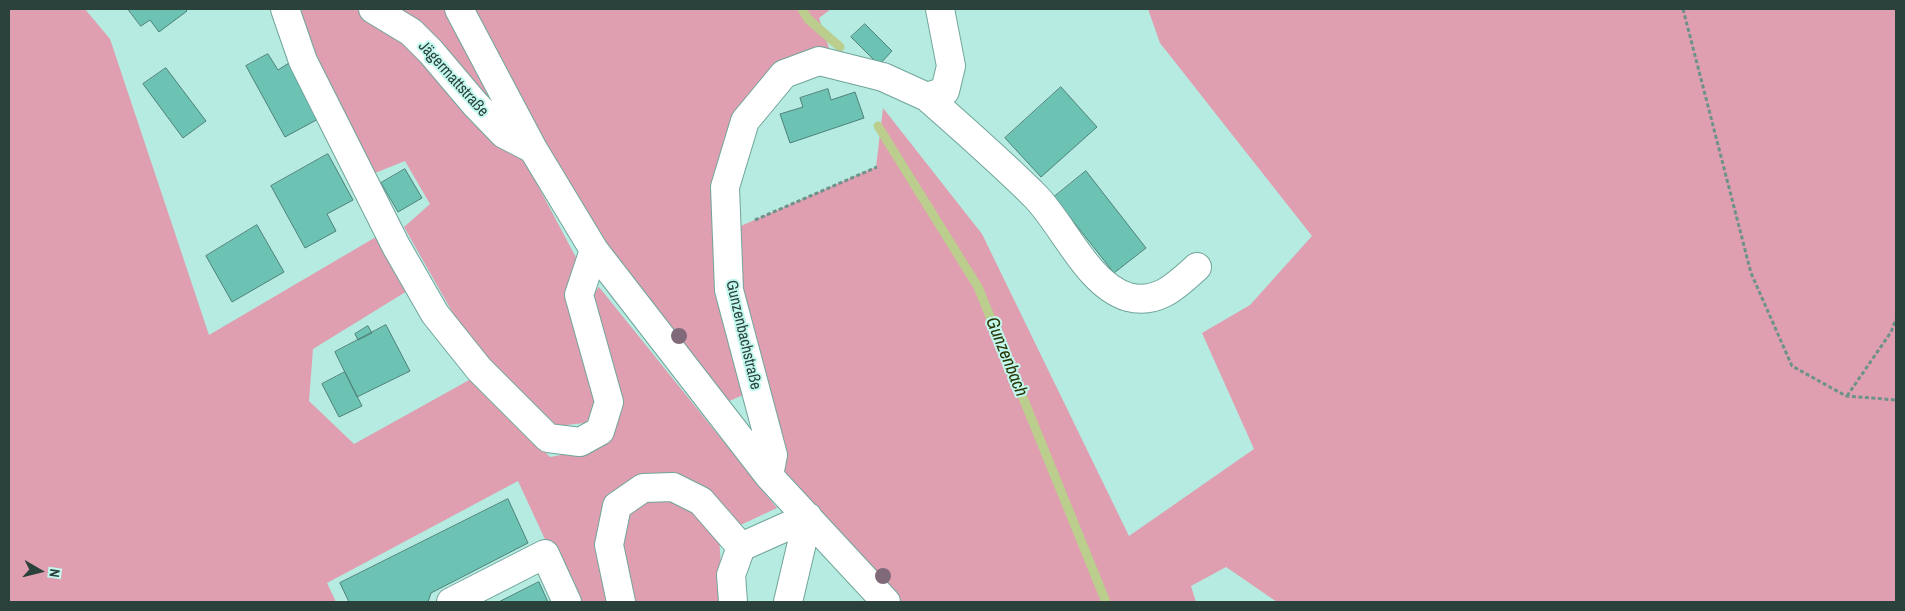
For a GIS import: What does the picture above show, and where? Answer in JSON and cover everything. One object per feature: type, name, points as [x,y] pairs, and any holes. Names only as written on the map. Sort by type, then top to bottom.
[{"type":"street","points":[[285,9],[307,70],[396,246],[435,314],[478,368],[548,438],[580,442],[600,431],[609,402],[579,295],[594,250]]},
{"type":"street","name":"Jägermattstraße","points":[[374,9],[411,32],[504,134],[533,149]]},
{"type":"street","points":[[460,9],[533,149],[594,250],[769,476],[886,602]]},
{"type":"street","points":[[927,97],[945,91],[951,66],[940,9]]},
{"type":"street","name":"Gunzenbachstraße","points":[[769,476],[773,455],[728,290],[725,187],[745,121],[784,74],[819,61],[883,77],[927,97],[1038,199],[1090,268],[1109,288],[1128,297],[1146,299],[1171,291],[1197,267]]},
{"type":"street","points":[[620,602],[609,545],[617,506],[643,488],[673,487],[701,501],[741,547]]},
{"type":"street","points":[[733,602],[731,575],[741,547],[808,517]]},
{"type":"street","points":[[788,602],[808,517]]},
{"type":"street","points":[[451,602],[545,554],[567,602]]},
{"type":"path","points":[[1683,9],[1751,273],[1792,366],[1846,396],[1896,400]]},
{"type":"path","points":[[726,232],[876,167]]},
{"type":"path","points":[[1846,396],[1891,332],[1896,319]]},
{"type":"shaded area","points":[[9,9],[85,9],[110,39],[209,335],[381,234],[412,288],[313,349],[309,401],[354,444],[471,379],[550,457],[589,450],[620,416],[589,299],[599,287],[777,508],[719,535],[723,602],[574,602],[518,481],[327,583],[336,602],[9,602]]},
{"type":"shaded area","points":[[304,9],[444,9],[580,265],[603,402],[585,423],[557,426],[467,338],[404,227],[430,204],[405,161],[375,173],[292,17]]},
{"type":"shaded area","points":[[459,9],[831,9],[819,18],[829,48],[784,74],[745,121],[727,232],[876,167],[883,108],[982,234],[1129,536],[1254,449],[1202,333],[1250,305],[1312,236],[1160,43],[1148,9],[1896,9],[1896,602],[1277,602],[1226,567],[1191,586],[1196,602],[886,602],[769,476],[755,390],[715,407],[649,322]]},
{"type":"building","points":[[128,9],[185,9],[187,11],[159,32],[150,20],[141,26]]},
{"type":"building","points":[[865,24],[892,51],[879,65],[851,37]]},
{"type":"building","points":[[268,54],[278,70],[289,63],[320,118],[285,137],[246,66]]},
{"type":"building","points":[[166,68],[206,121],[183,138],[143,84]]},
{"type":"building","points":[[1061,87],[1097,127],[1041,177],[1005,138]]},
{"type":"building","points":[[828,89],[831,100],[855,92],[864,118],[790,143],[780,114],[803,107],[800,98]]},
{"type":"building","points":[[328,154],[353,200],[327,214],[336,231],[305,248],[271,186]]},
{"type":"building","points":[[405,169],[422,198],[398,212],[381,183]]},
{"type":"building","points":[[1086,171],[1146,248],[1114,273],[1054,197]]},
{"type":"building","points":[[257,225],[284,272],[232,302],[206,256]]},
{"type":"building","points":[[386,325],[410,371],[357,397],[335,352]]},
{"type":"building","points":[[368,326],[372,333],[358,340],[355,334]]},
{"type":"building","points":[[345,372],[362,406],[339,417],[322,384]]},
{"type":"building","points":[[508,499],[528,543],[431,593],[428,602],[349,602],[340,583]]},
{"type":"building","points":[[539,582],[548,602],[499,602]]},
{"type":"waterway","name":"Gunzenbach","points":[[802,9],[808,19],[840,47]]},
{"type":"waterway","name":"Gunzenbach","points":[[878,126],[978,287],[1106,602]]}]
